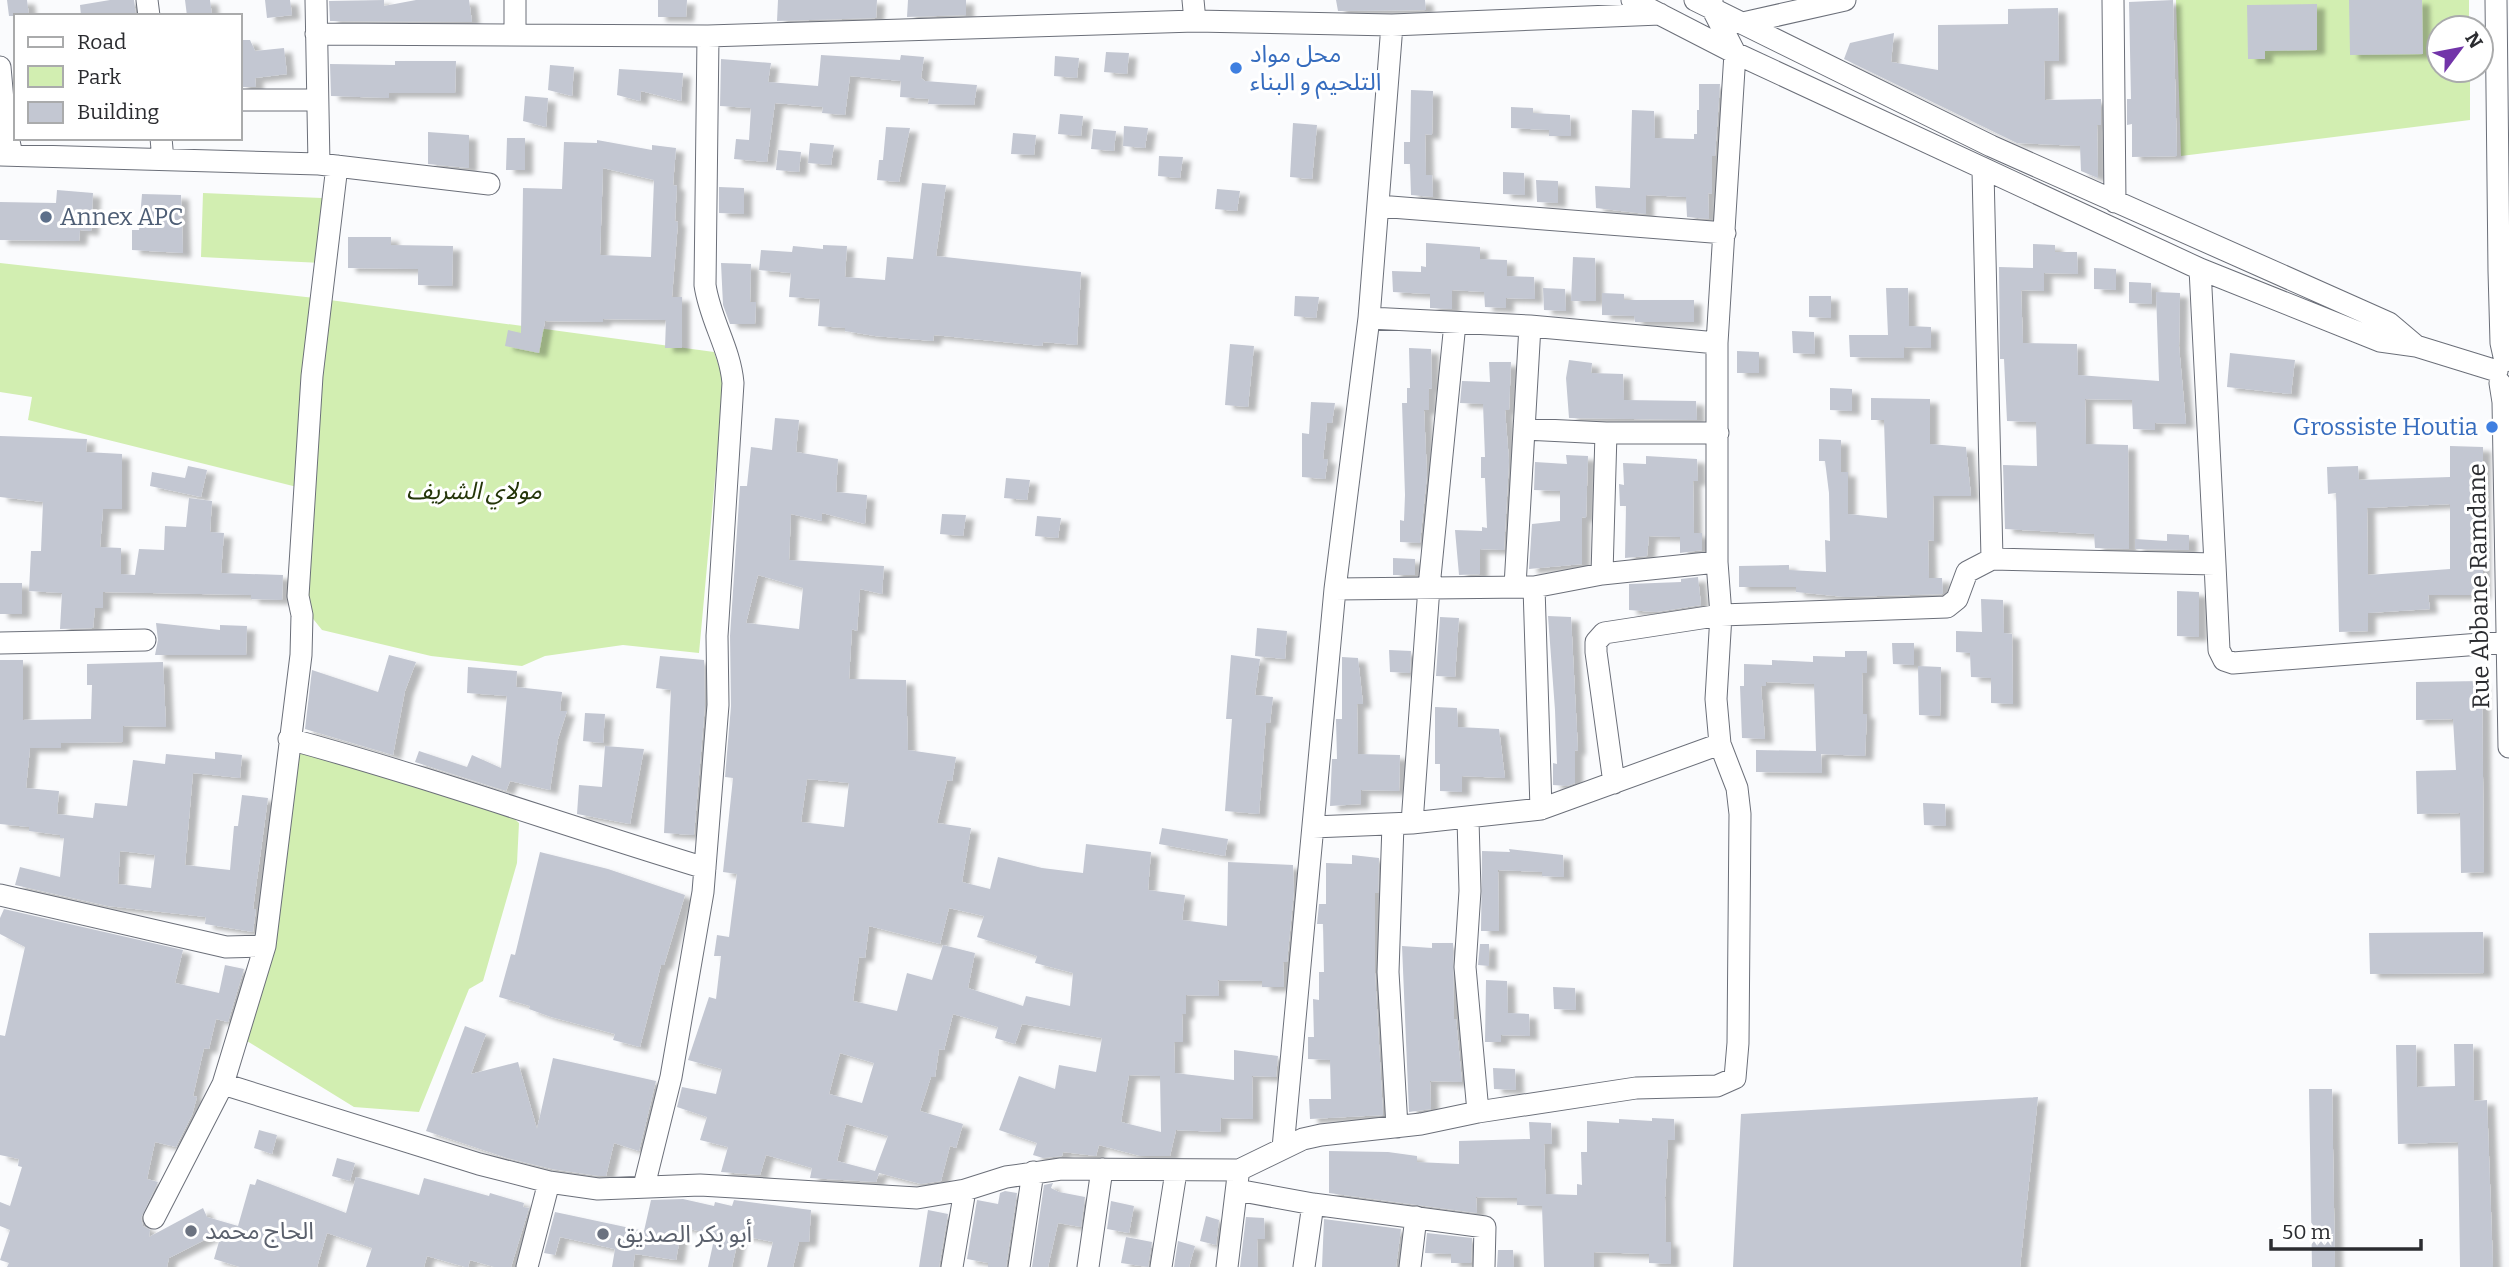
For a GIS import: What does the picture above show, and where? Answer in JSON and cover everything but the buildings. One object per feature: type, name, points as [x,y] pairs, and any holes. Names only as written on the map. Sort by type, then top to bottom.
[{"type":"street","points":[[154,1218],[223,1084],[265,946],[301,655],[302,615],[298,596],[328,165],[317,100],[316,0]]},
{"type":"street","points":[[515,0],[515,35]]},
{"type":"street","points":[[1632,0],[1735,53],[1983,171],[2200,269],[2381,341],[2416,346],[2504,373]]},
{"type":"street","points":[[1743,23],[1845,0]]},
{"type":"street","points":[[2113,0],[2115,202]]},
{"type":"street","name":"Rue Abbane Ramdane","points":[[2496,0],[2509,747]]},
{"type":"street","points":[[1706,3],[1991,146],[2389,323],[2416,346]]},
{"type":"street","points":[[1227,1267],[1238,1180],[1283,1148],[1321,1135],[1398,1127],[1636,1088],[1717,1086],[1735,1078],[1738,1043],[1740,814],[1737,788],[1720,744],[1716,699],[1721,615],[1717,562],[1717,343],[1735,53],[1706,3]]},
{"type":"street","points":[[316,34],[708,36],[1194,11],[1392,26],[1660,14]]},
{"type":"street","points":[[1283,1148],[1335,589],[1369,318],[1392,26]]},
{"type":"street","points":[[644,1186],[671,1077],[699,931],[718,705],[717,636],[733,383],[728,352],[712,318],[705,285],[708,36]]},
{"type":"street","points":[[0,68],[7,115],[6,155],[328,165],[489,184]]},
{"type":"street","points":[[242,100],[317,100]]},
{"type":"street","points":[[161,140],[163,160]]},
{"type":"street","points":[[1983,171],[1992,559]]},
{"type":"street","points":[[1378,206],[1725,233]]},
{"type":"street","points":[[2200,269],[2219,650],[2227,662],[2506,642]]},
{"type":"street","points":[[1369,318],[1530,326],[1717,343]]},
{"type":"street","points":[[1398,1127],[1387,940],[1429,587],[1455,323]]},
{"type":"street","points":[[1530,326],[1524,429],[1524,586],[1541,809]]},
{"type":"street","points":[[1524,429],[1606,433],[1718,433]]},
{"type":"street","points":[[1602,574],[1606,433]]},
{"type":"street","points":[[1614,783],[1596,652],[1600,636],[1611,631],[1721,615],[1947,607],[1957,599],[1967,572],[1992,559],[2215,564]]},
{"type":"street","points":[[1335,589],[1524,586],[1602,574],[1717,562]]},
{"type":"street","points":[[0,643],[145,640]]},
{"type":"street","points":[[289,739],[364,759],[419,780],[705,868]]},
{"type":"street","points":[[1314,827],[1468,819],[1541,809],[1720,744]]},
{"type":"street","points":[[1468,819],[1470,891],[1465,967],[1478,1112]]},
{"type":"street","points":[[0,895],[226,947],[265,946]]},
{"type":"street","points":[[223,1084],[479,1164],[549,1182],[598,1189],[700,1185],[917,1198],[965,1190],[1033,1172],[1102,1168],[1176,1172],[1238,1180],[1313,1204],[1485,1227],[1484,1267]]},
{"type":"street","points":[[1088,1267],[1102,1168]]},
{"type":"street","points":[[1019,1267],[1033,1172]]},
{"type":"street","points":[[1161,1267],[1176,1172]]},
{"type":"street","points":[[527,1267],[549,1182]]},
{"type":"street","points":[[952,1267],[965,1190]]},
{"type":"street","points":[[1304,1267],[1313,1204]]},
{"type":"street","points":[[1410,1267],[1416,1217]]},
{"type":"green space","points":[[2176,0],[2469,0],[2469,14],[2425,14],[2425,84],[2470,84],[2470,120],[2181,156]]},
{"type":"green space","points":[[203,193],[322,198],[322,263],[201,257]]},
{"type":"green space","name":"مولاي الشريف","points":[[0,263],[315,298],[714,352],[724,381],[699,653],[623,645],[545,656],[522,666],[431,656],[322,630],[310,615],[297,487],[28,420],[32,397],[0,392]]},
{"type":"green space","points":[[317,751],[510,815],[519,823],[517,863],[483,981],[469,989],[419,1112],[354,1107],[247,1041],[287,782],[300,754]]},
{"type":"place","name":"محل مواد التلحيم و البناء","points":[[1236,68]]},
{"type":"place","name":"Annex APC","points":[[46,217]]},
{"type":"place","name":"Grossiste Houtia","points":[[2492,427]]},
{"type":"place","name":"الحاج محمد","points":[[191,1231]]},
{"type":"place","name":"أبو بكر الصديق","points":[[603,1234]]}]
